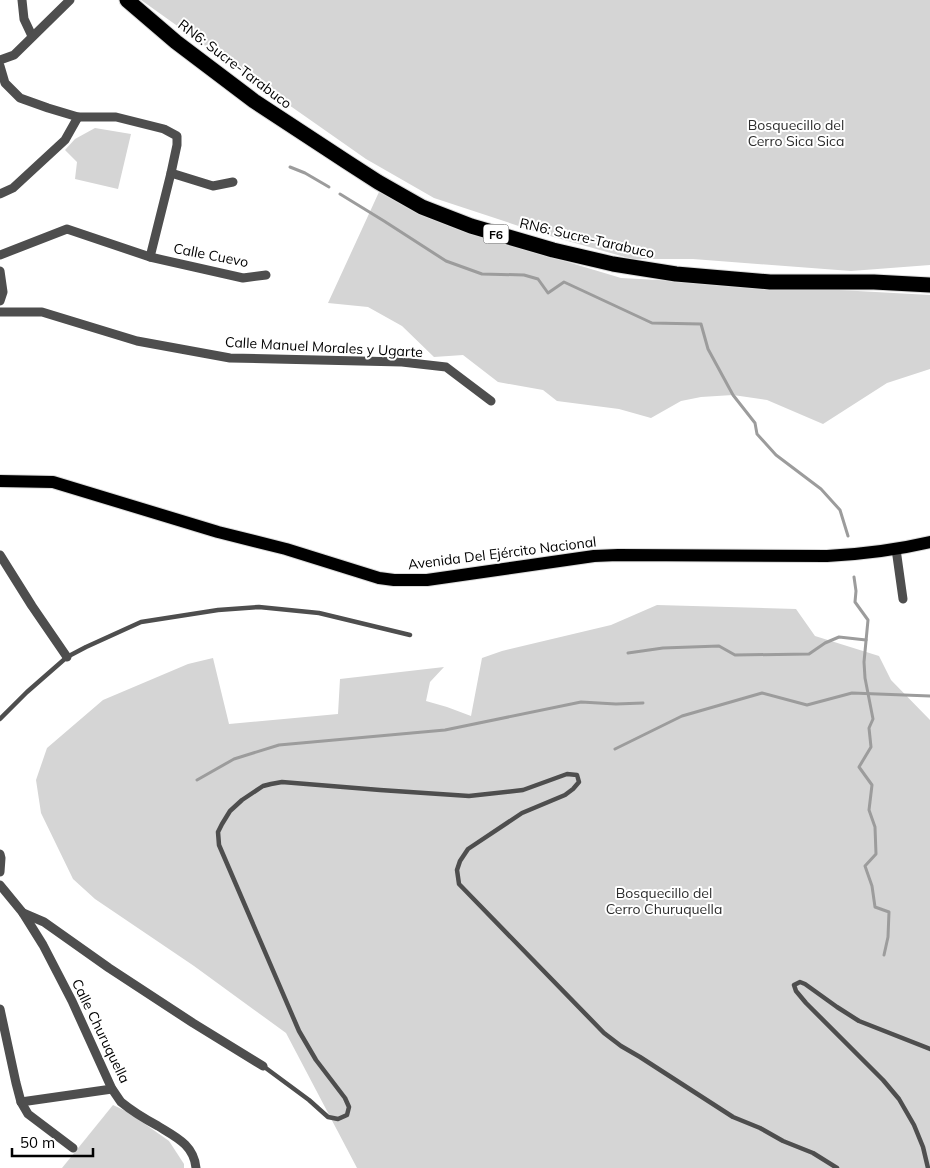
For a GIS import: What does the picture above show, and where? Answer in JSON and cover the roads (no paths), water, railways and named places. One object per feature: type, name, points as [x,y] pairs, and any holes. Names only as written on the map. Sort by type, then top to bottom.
[{"type":"highway","name":"RN6: Sucre-Tarabuco","points":[[127,0],[176,42],[254,101],[316,142],[378,182],[422,207],[472,226],[561,252],[613,264],[676,274],[770,282],[874,282],[930,285]]},
{"type":"main road","name":"Avenida Del Ejército Nacional","points":[[0,481],[53,482],[218,532],[286,549],[379,578],[394,580],[427,580],[618,554],[827,556],[860,554],[930,542]]},
{"type":"street","points":[[22,0],[24,19],[32,36]]},
{"type":"street","points":[[0,60],[14,55],[70,0]]},
{"type":"street","points":[[0,66],[5,83],[20,98],[78,117],[116,117],[164,129],[178,136],[171,173],[150,257]]},
{"type":"street","points":[[0,194],[13,188],[65,140],[78,117]]},
{"type":"street","points":[[171,173],[212,186],[233,182]]},
{"type":"street","name":"Calle Cuevo","points":[[0,255],[67,229],[150,257],[243,278],[266,275]]},
{"type":"street","points":[[0,271],[3,292],[0,301]]},
{"type":"street","name":"Calle Manuel Morales y Ugarte","points":[[0,312],[42,312],[137,341],[230,358],[402,362],[446,367],[491,401]]},
{"type":"street","points":[[896,549],[903,598]]},
{"type":"street","points":[[0,555],[66,657]]},
{"type":"street","points":[[0,854],[2,858],[0,872]]},
{"type":"street","name":"Calle Churuquella","points":[[0,886],[23,912],[42,945],[72,1001],[112,1089],[120,1100],[132,1110],[179,1138],[189,1148],[196,1161],[196,1168]]},
{"type":"street","points":[[23,912],[44,922],[109,968],[263,1066]]},
{"type":"street","points":[[0,1009],[21,1102],[28,1114],[73,1148]]},
{"type":"street","points":[[21,1102],[112,1089]]},
{"type":"lane","points":[[0,719],[66,657],[140,622],[258,606],[319,613],[410,635]]},
{"type":"lane","points":[[263,1066],[328,1116],[338,1119],[347,1115],[349,1107],[345,1098],[316,1060],[299,1031],[219,845],[218,832],[230,811],[242,800],[263,786],[282,782],[469,796],[523,790],[567,774],[577,776],[579,782],[573,789],[565,795],[522,813],[468,849],[460,861],[457,870],[459,884],[604,1033],[621,1046],[733,1117],[813,1153],[836,1168]]},
{"type":"lane","points":[[928,1168],[923,1147],[914,1125],[899,1099],[883,1080],[806,1003],[796,992],[794,985],[800,982],[806,984],[859,1021],[930,1049]]},
{"type":"waterway","points":[[290,167],[305,173],[329,187]]},
{"type":"waterway","points":[[340,194],[446,261],[482,274],[524,275],[538,279],[548,293],[564,282],[652,323],[701,324],[708,349],[733,395],[755,423],[757,434],[776,455],[821,489],[840,510],[848,536]]},
{"type":"waterway","points":[[854,577],[855,602],[868,620],[864,662],[865,678],[873,719],[869,728],[871,747],[859,767],[872,785],[869,810],[875,827],[876,854],[865,866],[872,886],[875,907],[889,912],[888,937],[884,955]]},
{"type":"waterway","points":[[628,653],[663,648],[719,646],[735,655],[809,654],[825,643],[839,637],[866,640]]},
{"type":"waterway","points":[[615,749],[682,716],[762,693],[807,705],[852,693],[930,696]]},
{"type":"waterway","points":[[197,780],[234,759],[279,745],[445,730],[581,702],[643,703]]},
{"type":"park label","name":"Bosquecillo del Cerro Sica Sica","points":[[796,134]]},
{"type":"park label","name":"Bosquecillo del Cerro Churuquella","points":[[664,902]]}]
